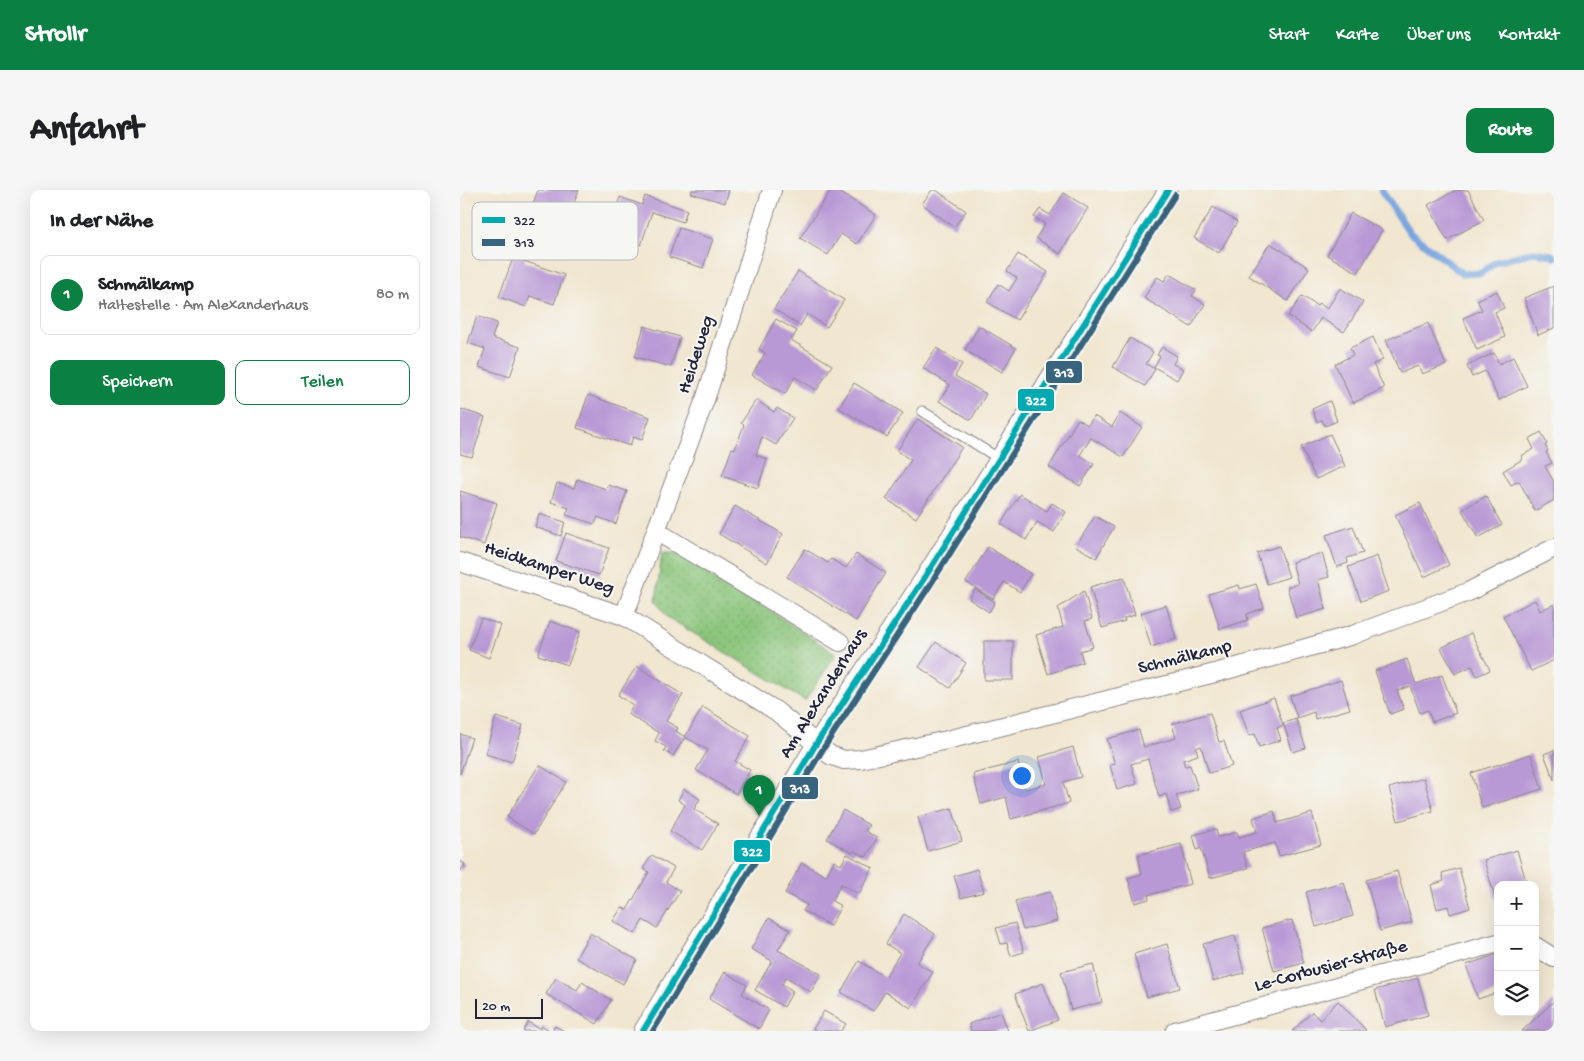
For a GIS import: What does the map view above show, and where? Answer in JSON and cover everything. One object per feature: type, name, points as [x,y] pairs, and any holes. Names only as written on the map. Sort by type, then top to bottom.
[{"type":"street","name":"Heideweg","points":[[624,616],[706,397],[772,190]]},
{"type":"street","name":"Am Alexanderhaus","points":[[643,1031],[816,744],[924,577],[1168,190]]},
{"type":"street","points":[[656,531],[840,642]]},
{"type":"street","name":"Schmälkamp","points":[[816,744],[830,755],[844,760],[862,759],[947,740],[1219,672],[1353,635],[1457,597],[1554,548]]},
{"type":"street","name":"Heidkamper Weg","points":[[460,562],[624,616]]},
{"type":"street","points":[[624,616],[776,711],[816,744]]},
{"type":"street","name":"Le-Corbusier-Straße","points":[[1175,1031],[1494,944]]},
{"type":"street","points":[[1539,949],[1554,958]]},
{"type":"lane","points":[[922,411],[998,458]]},
{"type":"green space","points":[[662,553],[682,553],[836,654],[805,701],[667,617],[656,600]]},
{"type":"building","points":[[538,190],[579,190],[574,202],[534,202]]},
{"type":"building","points":[[692,190],[729,190],[725,203],[691,193]]},
{"type":"building","points":[[831,190],[836,190],[876,215],[857,244],[841,234],[828,255],[800,238]]},
{"type":"building","points":[[932,190],[936,190],[966,211],[954,227],[922,204]]},
{"type":"building","points":[[1456,190],[1468,190],[1484,220],[1447,240],[1428,205]]},
{"type":"building","points":[[1064,193],[1088,208],[1060,254],[1036,238],[1045,224],[1034,217],[1040,209],[1050,215]]},
{"type":"building","points":[[645,196],[687,210],[683,222],[652,212],[641,245],[638,244],[638,204],[642,205]]},
{"type":"building","points":[[620,197],[634,202],[618,202]]},
{"type":"building","points":[[1213,207],[1237,222],[1219,253],[1194,238]]},
{"type":"building","points":[[1351,213],[1382,230],[1358,273],[1327,255]]},
{"type":"building","points":[[679,228],[713,239],[703,268],[669,257]]},
{"type":"building","points":[[1270,243],[1309,268],[1288,301],[1249,276]]},
{"type":"building","points":[[1018,254],[1048,272],[1017,320],[987,302],[998,284],[1009,291],[1017,278],[1007,271]]},
{"type":"building","points":[[512,260],[524,260],[564,275],[554,304],[530,296],[526,307],[499,297]]},
{"type":"building","points":[[798,271],[844,300],[827,327],[807,314],[800,326],[774,309]]},
{"type":"building","points":[[1169,274],[1196,290],[1192,296],[1205,304],[1191,327],[1144,298],[1157,277],[1164,281]]},
{"type":"building","points":[[1554,286],[1554,328],[1538,335],[1524,298]]},
{"type":"building","points":[[1340,288],[1363,302],[1344,332],[1321,318],[1312,332],[1288,316],[1302,296],[1317,306],[1319,303],[1327,309]]},
{"type":"building","points":[[1497,291],[1504,308],[1495,312],[1505,337],[1477,350],[1463,318],[1482,310],[1477,300]]},
{"type":"building","points":[[477,316],[497,323],[492,338],[520,347],[510,377],[479,367],[485,349],[468,343]]},
{"type":"building","points":[[776,319],[797,331],[791,340],[832,365],[817,390],[795,377],[785,394],[752,375],[765,353],[759,349]]},
{"type":"building","points":[[1428,323],[1446,365],[1422,374],[1418,366],[1400,373],[1386,340]]},
{"type":"building","points":[[644,326],[680,337],[671,367],[635,357]]},
{"type":"building","points":[[979,326],[1016,348],[1002,372],[965,350]]},
{"type":"building","points":[[1373,337],[1383,360],[1373,364],[1384,388],[1353,403],[1335,364],[1353,355],[1350,348]]},
{"type":"building","points":[[1130,338],[1153,352],[1146,364],[1155,369],[1145,386],[1113,367]]},
{"type":"building","points":[[1162,347],[1177,356],[1173,364],[1183,369],[1177,380],[1154,367],[1160,356],[1157,355]]},
{"type":"building","points":[[936,348],[962,364],[955,376],[986,394],[971,420],[939,401],[950,385],[923,368]]},
{"type":"building","points":[[1494,353],[1499,364],[1513,357],[1527,386],[1499,400],[1485,371],[1472,377],[1467,366]]},
{"type":"building","points":[[854,383],[903,413],[887,437],[839,408]]},
{"type":"building","points":[[588,395],[650,417],[642,440],[633,437],[630,446],[577,428]]},
{"type":"building","points":[[756,400],[774,412],[777,408],[793,418],[776,445],[762,437],[756,455],[767,459],[758,488],[722,476],[732,448],[735,449],[744,425],[741,423]]},
{"type":"building","points":[[1330,401],[1337,421],[1325,426],[1322,420],[1317,422],[1312,409]]},
{"type":"building","points":[[460,409],[485,417],[472,457],[460,454]]},
{"type":"building","points":[[1120,413],[1142,427],[1123,457],[1091,438],[1080,455],[1094,464],[1080,486],[1049,467],[1078,419],[1088,425],[1094,416],[1112,427]]},
{"type":"building","points":[[918,419],[962,447],[916,518],[886,499],[911,460],[897,451]]},
{"type":"building","points":[[1541,432],[1547,444],[1545,445],[1548,451],[1546,452],[1552,463],[1545,466],[1554,482],[1554,500],[1535,511],[1519,481],[1511,485],[1503,471],[1523,459],[1521,456],[1534,449],[1529,439]]},
{"type":"building","points":[[1330,434],[1345,466],[1316,479],[1301,447]]},
{"type":"building","points":[[577,479],[606,489],[608,485],[627,491],[616,524],[598,517],[595,524],[566,515],[569,508],[551,502],[557,483],[574,488]]},
{"type":"building","points":[[460,491],[497,503],[484,545],[460,537]]},
{"type":"building","points":[[1020,494],[1047,511],[1052,503],[1066,512],[1054,532],[1037,522],[1026,540],[1001,524]]},
{"type":"building","points":[[1486,496],[1502,525],[1478,538],[1462,510]]},
{"type":"building","points":[[1420,503],[1449,565],[1424,577],[1395,515]]},
{"type":"building","points":[[735,506],[783,534],[767,563],[719,534]]},
{"type":"building","points":[[539,514],[565,522],[561,536],[535,527]]},
{"type":"building","points":[[1095,516],[1114,527],[1096,558],[1076,546]]},
{"type":"building","points":[[1353,526],[1363,553],[1347,558],[1348,563],[1337,567],[1326,535]]},
{"type":"building","points":[[566,533],[609,548],[599,575],[556,561]]},
{"type":"building","points":[[1279,546],[1289,577],[1267,584],[1257,553]]},
{"type":"building","points":[[988,547],[1031,574],[1020,592],[1004,582],[993,599],[966,582]]},
{"type":"building","points":[[805,549],[828,563],[831,559],[846,568],[856,554],[886,573],[856,621],[787,577]]},
{"type":"building","points":[[1322,553],[1329,577],[1318,580],[1326,609],[1296,618],[1287,587],[1298,584],[1292,562]]},
{"type":"building","points":[[1377,556],[1389,591],[1361,601],[1348,567]]},
{"type":"building","points":[[1124,577],[1135,615],[1124,618],[1125,621],[1102,628],[1090,587]]},
{"type":"building","points":[[1256,584],[1264,608],[1247,614],[1248,620],[1220,629],[1209,594],[1239,585],[1240,589]]},
{"type":"building","points":[[975,589],[995,602],[989,612],[969,599]]},
{"type":"building","points":[[1084,591],[1092,619],[1085,621],[1093,647],[1080,651],[1083,662],[1048,674],[1036,635],[1063,627],[1058,608]]},
{"type":"building","points":[[1535,600],[1540,611],[1554,604],[1554,660],[1531,671],[1503,616]]},
{"type":"building","points":[[1166,605],[1176,639],[1151,647],[1141,613]]},
{"type":"building","points":[[481,618],[501,625],[489,658],[469,650]]},
{"type":"building","points":[[550,621],[580,632],[568,665],[538,655]]},
{"type":"building","points":[[1471,633],[1490,670],[1477,676],[1472,666],[1455,674],[1441,648]]},
{"type":"building","points":[[984,641],[1013,641],[1013,680],[984,680]]},
{"type":"building","points":[[936,642],[966,663],[950,688],[919,667]]},
{"type":"building","points":[[1407,659],[1416,684],[1442,675],[1456,713],[1432,722],[1428,710],[1420,713],[1410,686],[1397,691],[1404,709],[1390,714],[1375,671]]},
{"type":"building","points":[[637,666],[683,695],[666,721],[678,728],[676,731],[685,737],[673,756],[664,751],[666,747],[655,741],[659,733],[628,714],[633,705],[618,695]]},
{"type":"building","points":[[1341,680],[1350,709],[1315,719],[1314,712],[1297,718],[1290,696]]},
{"type":"building","points":[[1274,698],[1283,725],[1277,728],[1281,740],[1259,747],[1255,734],[1249,736],[1240,710]]},
{"type":"building","points":[[703,707],[750,736],[735,761],[750,770],[736,794],[696,770],[708,750],[685,737]]},
{"type":"building","points":[[1210,713],[1219,742],[1224,741],[1232,766],[1209,773],[1201,746],[1196,748],[1198,755],[1183,760],[1185,766],[1190,765],[1198,789],[1176,795],[1181,809],[1171,812],[1166,794],[1159,797],[1148,759],[1131,764],[1137,784],[1117,790],[1110,765],[1115,764],[1107,739],[1139,730],[1144,747],[1176,738],[1172,724]]},
{"type":"building","points":[[496,717],[523,725],[512,762],[485,754]]},
{"type":"building","points":[[1296,719],[1306,748],[1293,752],[1283,723]]},
{"type":"building","points":[[460,734],[472,738],[460,774]]},
{"type":"building","points":[[1073,747],[1081,777],[1063,782],[1069,803],[1011,819],[1006,797],[981,804],[973,774],[1018,762],[1025,789],[1046,784],[1039,757]]},
{"type":"building","points":[[1554,750],[1554,780],[1544,754]]},
{"type":"building","points":[[1531,754],[1542,789],[1482,808],[1471,773]]},
{"type":"building","points":[[539,765],[566,782],[534,834],[507,817]]},
{"type":"building","points":[[1424,778],[1433,811],[1398,821],[1389,788]]},
{"type":"building","points":[[684,789],[700,799],[694,809],[718,824],[702,850],[670,831],[685,805],[678,800]]},
{"type":"building","points":[[952,808],[962,841],[928,851],[918,817]]},
{"type":"building","points":[[843,810],[869,825],[865,831],[877,838],[866,857],[854,851],[852,853],[827,839]]},
{"type":"building","points":[[1274,811],[1277,823],[1312,813],[1321,845],[1279,856],[1275,843],[1243,852],[1248,868],[1210,878],[1201,848],[1197,850],[1193,835],[1216,829],[1218,837],[1237,832],[1239,837],[1257,832],[1253,818]]},
{"type":"building","points":[[1181,844],[1191,884],[1148,895],[1149,899],[1135,903],[1128,878],[1142,874],[1138,855]]},
{"type":"building","points":[[1517,850],[1526,881],[1494,881],[1494,894],[1484,860]]},
{"type":"building","points":[[847,854],[873,868],[859,894],[841,884],[832,901],[841,906],[830,926],[803,911],[807,905],[785,893],[802,863],[826,876],[834,861],[841,865]]},
{"type":"building","points":[[652,855],[674,868],[666,882],[680,891],[657,928],[643,920],[635,934],[613,921],[622,907],[627,910],[649,872],[643,869]]},
{"type":"building","points":[[460,861],[465,864],[460,872]]},
{"type":"building","points":[[1459,868],[1470,908],[1450,914],[1448,906],[1437,909],[1431,885],[1444,881],[1442,873]]},
{"type":"building","points":[[977,869],[984,892],[961,898],[954,876]]},
{"type":"building","points":[[1397,871],[1412,922],[1380,931],[1366,880]]},
{"type":"building","points":[[1344,882],[1353,916],[1316,927],[1306,892]]},
{"type":"building","points":[[1050,892],[1057,921],[1023,930],[1015,901]]},
{"type":"building","points":[[904,914],[935,934],[917,963],[933,972],[911,1008],[885,992],[873,1011],[841,992],[859,961],[885,977],[900,953],[886,944]]},
{"type":"building","points":[[769,918],[790,930],[778,950],[821,974],[811,992],[786,977],[782,984],[793,991],[784,1007],[755,990],[772,961],[751,949]]},
{"type":"building","points":[[1292,920],[1304,963],[1274,971],[1262,928]]},
{"type":"building","points":[[1015,923],[1024,952],[1011,956],[1007,943],[1001,944],[996,928]]},
{"type":"building","points":[[590,933],[637,960],[623,984],[576,958]]},
{"type":"building","points":[[1235,936],[1244,973],[1213,981],[1203,944]]},
{"type":"building","points":[[1167,944],[1180,988],[1147,997],[1134,954]]},
{"type":"building","points":[[1494,955],[1494,993],[1478,999],[1466,965]]},
{"type":"building","points":[[1093,964],[1102,1002],[1071,1010],[1061,972]]},
{"type":"building","points":[[725,972],[747,985],[742,994],[769,1010],[759,1029],[709,999]]},
{"type":"building","points":[[556,978],[577,990],[582,982],[611,1000],[597,1024],[546,994]]},
{"type":"building","points":[[1418,978],[1428,1015],[1385,1027],[1375,990]]},
{"type":"building","points":[[1043,983],[1058,1020],[1029,1031],[1015,994]]},
{"type":"building","points":[[1338,1001],[1365,1031],[1292,1031],[1312,1012],[1320,1020]]},
{"type":"building","points":[[1554,1001],[1554,1031],[1522,1031],[1539,1016]]},
{"type":"building","points":[[824,1011],[846,1024],[841,1031],[817,1031],[813,1029]]},
{"type":"building","points":[[1001,1012],[1008,1031],[971,1031],[969,1024]]},
{"type":"building","points":[[528,1022],[540,1029],[542,1026],[551,1031],[523,1031]]},
{"type":"building","points":[[555,1026],[564,1031],[552,1031]]},
{"type":"waterway","points":[[1381,190],[1410,233],[1463,274],[1481,273],[1496,262],[1533,252],[1554,257]]},
{"type":"transit line","name":"322","points":[[643,1031],[816,744],[925,577],[1168,190]]},
{"type":"transit line","name":"313","points":[[653,1031],[823,749],[932,582],[1175,195]]},
{"type":"place","name":"Schmälkamp","points":[[759,816]]}]
